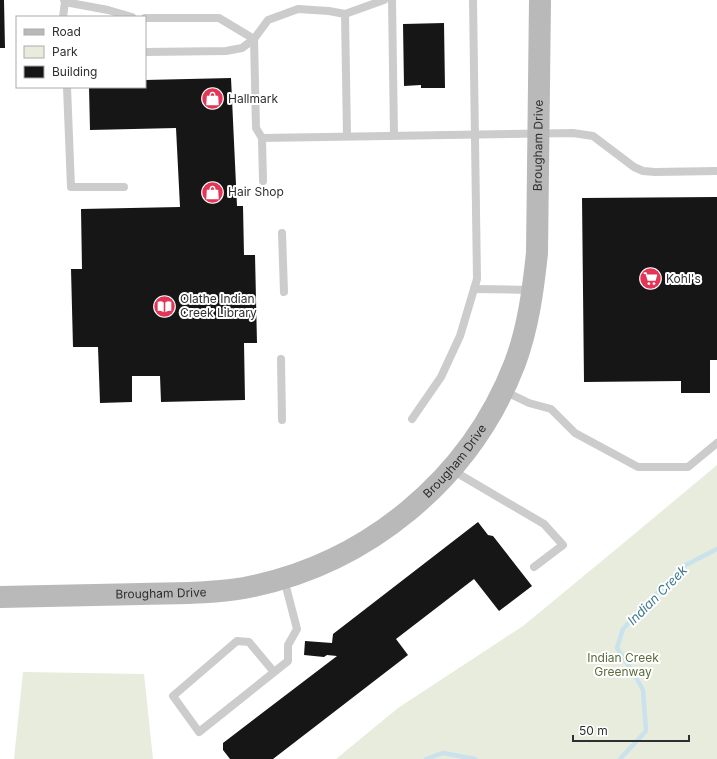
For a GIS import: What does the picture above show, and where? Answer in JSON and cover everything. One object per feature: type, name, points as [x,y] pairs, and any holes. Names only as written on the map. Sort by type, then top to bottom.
[{"type":"street","name":"Brougham Drive","points":[[8,596],[207,592],[244,588],[284,578],[315,568],[348,552],[380,533],[395,523],[424,499],[452,470],[492,412],[516,362],[534,290],[537,253],[537,133],[540,0]]},
{"type":"lane","points":[[146,52],[226,51],[242,48],[254,39],[268,20],[298,9],[329,11],[345,14],[384,0]]},
{"type":"lane","points":[[392,0],[394,135]]},
{"type":"lane","points":[[412,418],[441,377],[460,336],[477,279],[473,0]]},
{"type":"lane","points":[[63,16],[65,1],[129,16]]},
{"type":"lane","points":[[345,14],[347,136]]},
{"type":"lane","points":[[146,18],[219,18],[254,39]]},
{"type":"lane","points":[[254,39],[256,128],[262,138],[263,181]]},
{"type":"lane","points":[[67,88],[71,187],[124,187]]},
{"type":"lane","points":[[262,138],[573,133],[593,136],[634,167],[643,171],[717,172]]},
{"type":"lane","points":[[282,233],[284,292]]},
{"type":"lane","points":[[474,289],[534,290]]},
{"type":"lane","points":[[281,359],[282,420]]},
{"type":"lane","points":[[503,390],[529,403],[551,409],[575,433],[638,467],[688,467],[717,443]]},
{"type":"lane","points":[[452,470],[544,524],[563,545],[534,567]]},
{"type":"lane","points":[[274,672],[249,642],[237,641],[173,696],[199,732],[288,661],[288,645],[297,629],[284,578]]},
{"type":"green space","name":"Indian Creek Greenway","points":[[717,465],[717,759],[336,759],[398,708],[523,626]]},
{"type":"green space","points":[[23,672],[144,674],[153,759],[14,759]]},
{"type":"building","points":[[0,0],[4,0],[5,48],[0,48]]},
{"type":"building","points":[[444,23],[445,88],[421,88],[421,85],[404,86],[403,24]]},
{"type":"building","name":"Olathe Indian Creek Library","points":[[231,78],[237,206],[243,206],[244,255],[255,255],[257,343],[244,343],[245,400],[161,402],[160,376],[132,376],[132,402],[100,403],[98,347],[73,347],[71,269],[82,269],[81,209],[180,207],[176,128],[90,130],[89,88],[146,88],[146,80]]},
{"type":"building","name":"Kohl's","points":[[717,197],[717,360],[710,360],[710,393],[681,393],[681,381],[584,382],[582,198]]},
{"type":"building","points":[[478,522],[488,535],[493,536],[532,586],[499,611],[474,579],[396,639],[408,655],[273,759],[230,759],[223,750],[223,743],[337,656],[327,655],[324,657],[304,655],[305,641],[332,643],[333,634]]},
{"type":"waterway","name":"Indian Creek","points":[[620,759],[646,731],[643,690],[617,648],[623,629],[682,567],[717,549]]},
{"type":"waterway","name":"Indian Creek","points":[[426,759],[443,753],[475,759]]},
{"type":"place","name":"Hallmark","points":[[213,99]]},
{"type":"place","name":"Hair Shop","points":[[212,192]]},
{"type":"place","name":"Kohl's","points":[[650,279]]},
{"type":"place","name":"Olathe Indian Creek Library","points":[[164,306]]}]
